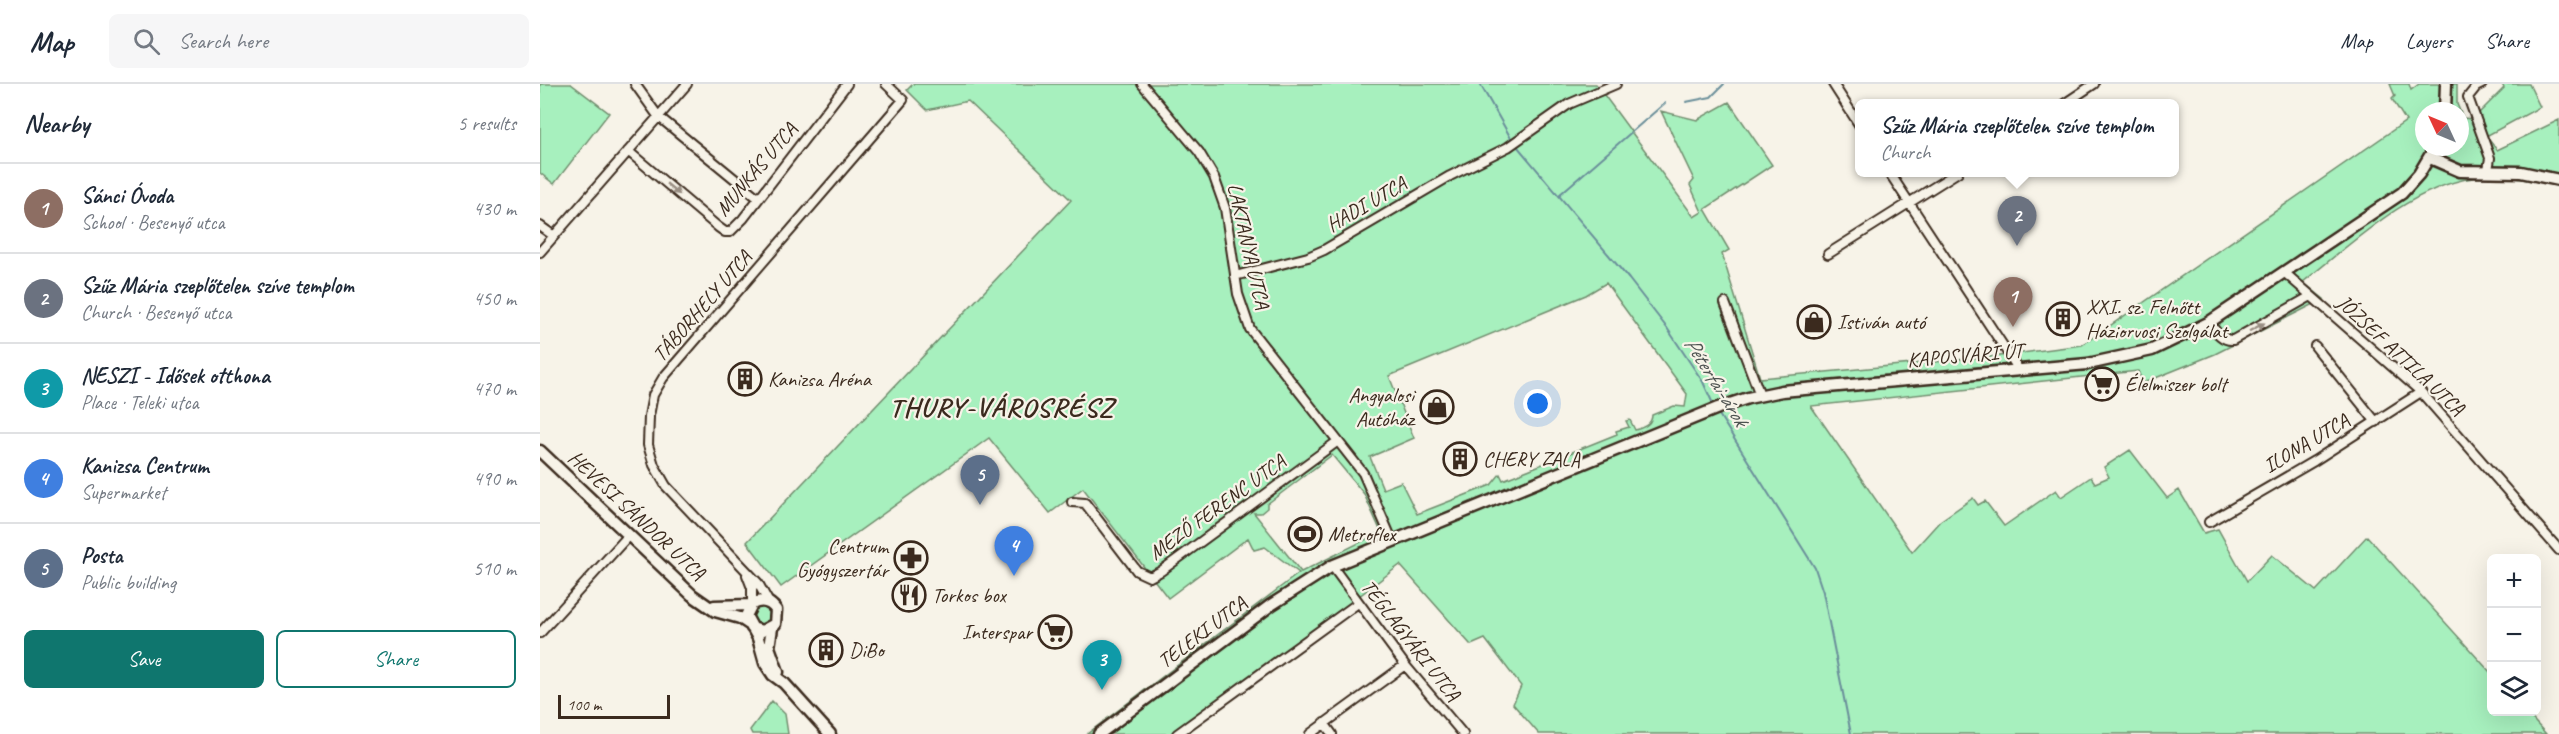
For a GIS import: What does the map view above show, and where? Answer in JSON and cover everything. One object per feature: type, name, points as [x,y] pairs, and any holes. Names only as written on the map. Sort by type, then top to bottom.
[{"type":"main road","points":[[2445,102],[2446,84]]},
{"type":"main road","points":[[2430,158],[2455,170],[2521,172],[2559,180]]},
{"type":"main road","name":"KAPOSVÁRI ÚT","points":[[1332,566],[1714,409],[1761,395],[1813,388],[2088,364],[2129,357],[2176,340],[2210,322],[2402,194],[2430,158]]},
{"type":"main road","name":"HEVESI SÁNDOR UTCA","points":[[540,451],[692,595],[708,607],[740,618],[751,626]]},
{"type":"main road","name":"TELEKI UTCA","points":[[1099,734],[1271,605],[1332,566]]},
{"type":"main road","points":[[784,683],[777,679],[769,669],[758,638],[751,626],[747,612],[752,604],[762,601],[769,603],[777,614],[769,636],[770,653],[784,683],[825,732]]},
{"type":"main road","name":"HEVESI SÁNDOR UTCA","points":[[708,607],[752,604]]},
{"type":"main road","points":[[751,626],[762,631],[772,628]]},
{"type":"street","points":[[635,84],[658,116],[758,198]]},
{"type":"street","points":[[540,252],[687,84]]},
{"type":"street","name":"MUNKÁS UTCA","points":[[628,151],[725,232],[734,230],[847,84]]},
{"type":"street","name":"TÁBORHELY UTCA","points":[[769,603],[761,587],[659,476],[648,445],[650,405],[663,378],[903,100],[886,84]]},
{"type":"street","name":"LAKTANYA UTCA","points":[[1142,84],[1199,152],[1214,177],[1225,208],[1240,303],[1250,329],[1363,473],[1392,540]]},
{"type":"street","name":"HADI UTCA","points":[[1235,276],[1317,253],[1449,176],[1520,140],[1569,104],[1616,84]]},
{"type":"street","points":[[1833,84],[1855,118]]},
{"type":"street","points":[[2072,99],[2094,84]]},
{"type":"street","points":[[2482,84],[2476,87],[2468,97],[2490,158],[2488,170]]},
{"type":"street","points":[[1892,177],[2019,370]]},
{"type":"street","points":[[1828,254],[1950,177]]},
{"type":"street","points":[[540,226],[554,236]]},
{"type":"street","name":"JÓZSEF ATTILA UTCA","points":[[2285,273],[2421,392],[2559,550]]},
{"type":"street","points":[[2210,322],[2221,337],[2225,340],[2233,340],[2311,296]]},
{"type":"street","points":[[1725,303],[1761,395]]},
{"type":"street","points":[[2315,346],[2376,422]]},
{"type":"street","name":"ILONA UTCA","points":[[2209,522],[2376,422],[2421,392]]},
{"type":"street","name":"MEZŐ FERENC UTCA","points":[[1072,502],[1085,503],[1137,571],[1150,577],[1161,572],[1338,441]]},
{"type":"street","points":[[540,633],[629,535]]},
{"type":"street","name":"TÉGLAGYÁRI UTCA","points":[[1332,566],[1405,665],[1463,734]]},
{"type":"street","name":"TÁBORHELY UTCA","points":[[745,571],[752,588],[752,604]]},
{"type":"street","points":[[1177,734],[1359,603]]},
{"type":"street","points":[[1310,734],[1405,665]]},
{"type":"street","points":[[1324,723],[1332,734]]},
{"type":"green space","points":[[540,84],[571,84],[609,113],[554,184],[540,173]]},
{"type":"green space","points":[[913,84],[1596,84],[1694,217],[1702,212],[1690,185],[1694,180],[1661,111],[1697,120],[1729,102],[1772,165],[1705,209],[1729,250],[1722,254],[1760,378],[1999,356],[2082,345],[2406,121],[2392,99],[2395,96],[2390,84],[2409,84],[2411,90],[2419,84],[2457,84],[2457,102],[2415,102],[2415,156],[2469,156],[2469,119],[2473,119],[2504,88],[2502,84],[2529,84],[2540,107],[2486,136],[2497,150],[2559,120],[2559,186],[2516,178],[2484,177],[2450,183],[2427,193],[2382,219],[2303,282],[2324,299],[2215,354],[2143,383],[2138,371],[1811,406],[1912,552],[1940,521],[1973,498],[1978,505],[1985,501],[2004,526],[2056,490],[2061,497],[2091,477],[2095,483],[2109,477],[2104,467],[2130,450],[2167,498],[2179,490],[2204,533],[2218,529],[2247,581],[2272,555],[2316,591],[2367,536],[2487,669],[2487,716],[2530,716],[2546,734],[1539,734],[1513,704],[1521,686],[1485,639],[1471,645],[1400,565],[1178,734],[1087,734],[1299,573],[1265,547],[1254,550],[1248,538],[1168,598],[1083,488],[1050,513],[989,438],[781,587],[747,542],[1071,200],[968,101],[927,110],[907,90]],"holes":[[[1606,283],[1687,394],[1685,407],[1674,406],[1652,415],[1649,423],[1644,427],[1635,430],[1630,420],[1626,421],[1629,427],[1616,431],[1617,434],[1503,480],[1500,474],[1491,485],[1417,514],[1401,482],[1383,489],[1370,457],[1414,438],[1389,376],[1586,295]],[[1332,455],[1364,494],[1381,532],[1301,572],[1254,513],[1261,513],[1267,508],[1267,504]]]},
{"type":"green space","points":[[758,607],[766,607],[771,612],[769,623],[758,625],[753,620],[753,612]]},
{"type":"green space","points":[[772,701],[785,714],[788,734],[752,734],[750,730]]},
{"type":"waterway","name":"Péterfai-árok","points":[[1480,84],[1512,140],[1629,279],[1667,328],[1703,382],[1714,406]]},
{"type":"waterway","points":[[1686,102],[1711,97],[1724,84]]},
{"type":"waterway","points":[[1559,195],[1665,103]]},
{"type":"waterway","name":"Péterfai-árok","points":[[1718,413],[1815,568],[1823,592],[1851,734]]},
{"type":"place","name":"Szűz Mária szeplőtelen szíve templom","points":[[2017,246]]},
{"type":"place","name":"XXI. sz. Felnőtt Háziorvosi Szolgálat","points":[[2063,319]]},
{"type":"place","name":"Istiván autó","points":[[1814,322]]},
{"type":"place","name":"Sánci Óvoda","points":[[2013,327]]},
{"type":"place","name":"Kanizsa Aréna","points":[[745,379]]},
{"type":"place","name":"Élelmiszer bolt","points":[[2102,384]]},
{"type":"place","name":"Angyalosi Autóház","points":[[1437,407]]},
{"type":"place","name":"CHERY ZALA","points":[[1460,459]]},
{"type":"place","name":"Posta","points":[[980,505]]},
{"type":"place","name":"Metroflex","points":[[1305,534]]},
{"type":"place","name":"Centrum Gyógyszertár","points":[[911,558]]},
{"type":"place","name":"Kanizsa Centrum","points":[[1014,576]]},
{"type":"place","name":"Torkos box","points":[[909,595]]},
{"type":"place","name":"Interspar","points":[[1055,632]]},
{"type":"place","name":"DiBo","points":[[826,650]]},
{"type":"place","name":"NESZI - Idősek otthona","points":[[1102,690]]},
{"type":"district","name":"THURY-VÁROSRÉSZ","points":[[1002,407]]}]
